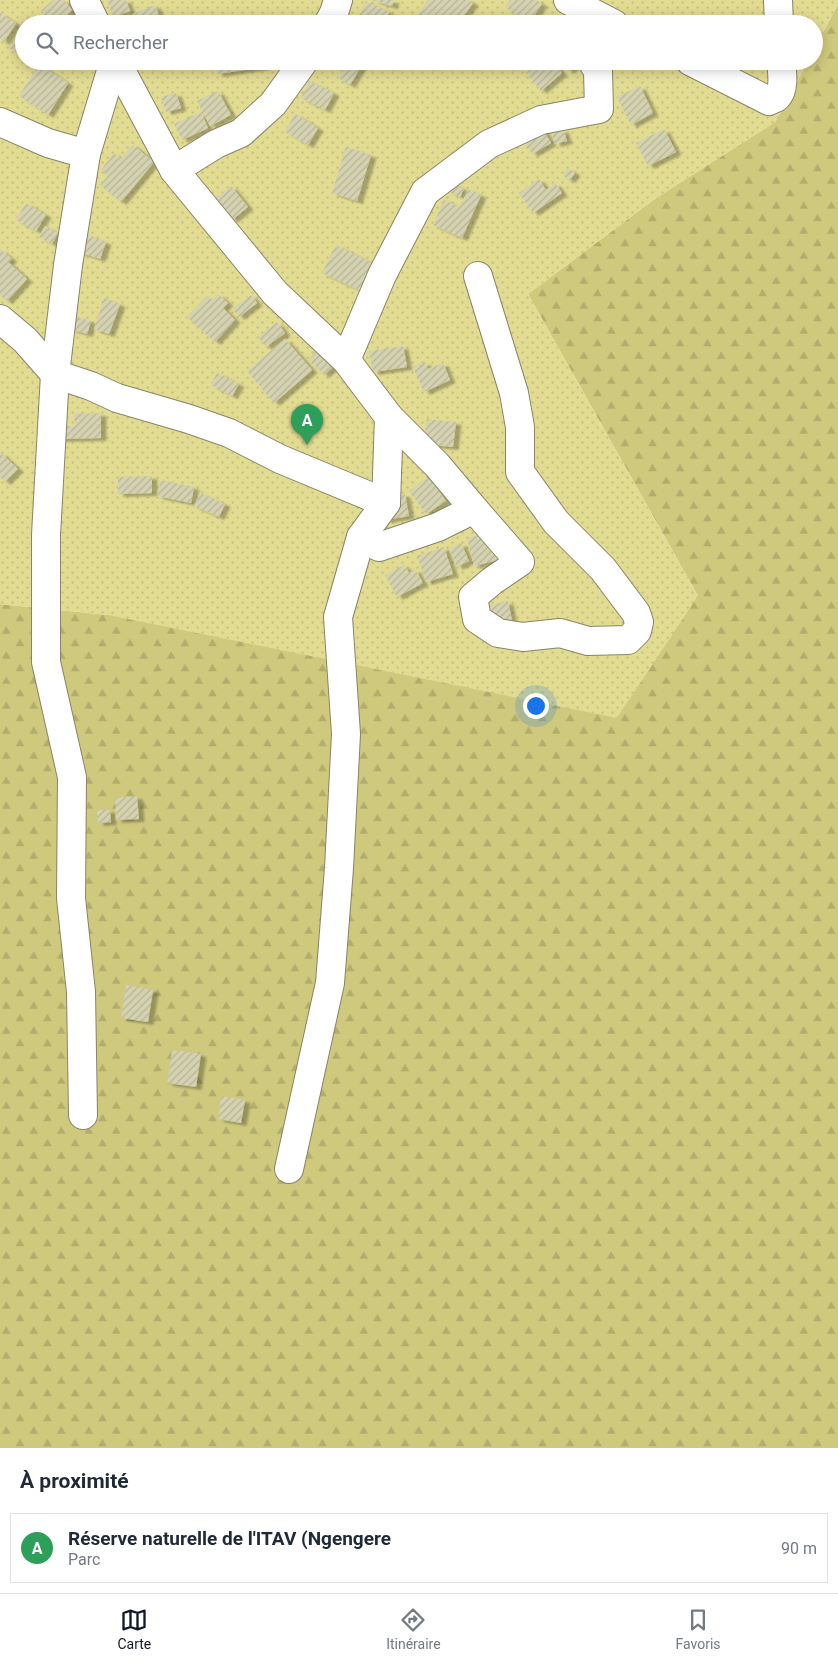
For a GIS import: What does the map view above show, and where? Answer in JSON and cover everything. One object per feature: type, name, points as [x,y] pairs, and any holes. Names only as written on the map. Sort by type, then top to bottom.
[{"type":"street","points":[[84,0],[92,15]]},
{"type":"street","points":[[333,15],[338,0]]},
{"type":"street","points":[[778,0],[779,15]]},
{"type":"street","points":[[576,7],[594,15]]},
{"type":"street","points":[[83,1115],[81,992],[71,898],[72,777],[46,662],[46,534],[55,374],[68,265],[86,154],[112,70]]},
{"type":"street","points":[[120,70],[174,170],[274,293],[346,360],[388,417],[437,465],[520,562],[473,597],[477,619],[498,633],[523,637],[560,633],[588,641],[628,640],[637,630],[639,622],[636,613],[603,569],[556,522],[520,472],[520,426],[514,393],[478,276]]},
{"type":"street","points":[[174,170],[216,144],[241,133],[273,104],[298,70]]},
{"type":"street","points":[[346,360],[382,275],[425,192],[489,144],[541,120],[599,109],[597,70]]},
{"type":"street","points":[[708,70],[769,100],[777,97],[780,92],[781,70]]},
{"type":"street","points":[[0,122],[48,143],[86,154]]},
{"type":"street","points":[[0,319],[25,340],[55,374],[91,386],[117,398],[181,416],[229,433],[280,459],[386,503]]},
{"type":"street","points":[[289,1169],[330,983],[339,868],[346,734],[338,617],[361,537],[386,503],[388,417]]},
{"type":"street","points":[[361,537],[378,547],[438,527],[474,509]]},
{"type":"green space","points":[[838,4],[838,1448],[0,1448],[0,604],[108,615],[698,596],[528,294],[656,198],[775,122],[803,70],[823,70],[823,32]]},
{"type":"shaded area","points":[[0,0],[838,0],[838,4],[823,32],[823,15],[15,15],[15,70],[803,70],[775,122],[656,198],[528,294],[698,596],[617,718],[108,615],[0,604]]},
{"type":"building","points":[[53,0],[64,0],[72,10],[67,15],[44,15],[41,11]]},
{"type":"building","points":[[107,0],[126,0],[130,11],[112,15]]},
{"type":"building","points":[[372,0],[394,0],[392,6]]},
{"type":"building","points":[[428,0],[469,0],[473,3],[464,15],[418,15]]},
{"type":"building","points":[[510,0],[536,0],[542,4],[534,15],[517,15],[505,7]]},
{"type":"building","points":[[366,1],[389,12],[388,15],[359,15]]},
{"type":"building","points":[[155,5],[159,15],[133,15]]},
{"type":"building","points":[[0,13],[15,22],[15,25],[4,42],[0,39]]},
{"type":"building","points":[[15,40],[15,52],[9,48]]},
{"type":"building","points":[[35,70],[48,70],[68,83],[48,115],[19,96]]},
{"type":"building","points":[[216,70],[244,70],[217,74]]},
{"type":"building","points":[[340,70],[359,70],[350,85],[338,78],[342,71]]},
{"type":"building","points":[[530,70],[560,70],[562,73],[541,91],[526,73]]},
{"type":"building","points":[[309,81],[334,93],[325,110],[301,98]]},
{"type":"building","points":[[640,86],[653,113],[631,125],[617,97]]},
{"type":"building","points":[[218,91],[231,115],[210,126],[197,101]]},
{"type":"building","points":[[176,93],[181,108],[166,112],[161,97]]},
{"type":"building","points":[[201,112],[208,128],[182,140],[174,124]]},
{"type":"building","points":[[295,114],[318,128],[308,145],[285,132]]},
{"type":"building","points":[[540,124],[551,143],[532,154],[521,135]]},
{"type":"building","points":[[563,129],[567,141],[555,144],[552,133]]},
{"type":"building","points":[[664,129],[676,152],[648,166],[636,143]]},
{"type":"building","points":[[133,145],[154,162],[121,202],[100,185],[108,176],[101,170],[114,153],[121,159]]},
{"type":"building","points":[[346,147],[371,155],[357,201],[332,193]]},
{"type":"building","points":[[568,168],[575,173],[570,180],[563,176]]},
{"type":"building","points":[[539,179],[546,190],[555,183],[562,193],[533,213],[519,193]]},
{"type":"building","points":[[452,183],[464,189],[460,197],[449,191]]},
{"type":"building","points":[[231,186],[248,207],[232,220],[215,199]]},
{"type":"building","points":[[468,189],[481,195],[462,238],[433,225],[444,200],[460,207]]},
{"type":"building","points":[[26,203],[46,215],[36,231],[16,220]]},
{"type":"building","points":[[45,226],[58,233],[52,244],[39,237]]},
{"type":"building","points":[[79,232],[106,242],[100,259],[73,250]]},
{"type":"building","points":[[336,245],[374,264],[361,291],[322,273]]},
{"type":"building","points":[[0,249],[12,259],[8,262],[27,279],[7,301],[0,295]]},
{"type":"building","points":[[218,294],[228,303],[223,308],[235,320],[215,342],[187,317],[207,296],[212,300]]},
{"type":"building","points":[[251,295],[257,303],[239,317],[232,309]]},
{"type":"building","points":[[104,298],[120,304],[109,334],[94,329]]},
{"type":"building","points":[[74,316],[91,321],[87,334],[70,329]]},
{"type":"building","points":[[277,322],[285,333],[266,347],[258,337]]},
{"type":"building","points":[[285,339],[312,370],[274,403],[247,371]]},
{"type":"building","points":[[322,345],[338,362],[324,375],[309,359]]},
{"type":"building","points":[[403,346],[407,367],[373,372],[369,351]]},
{"type":"building","points":[[425,362],[428,369],[443,363],[450,380],[424,392],[413,367]]},
{"type":"building","points":[[217,373],[239,384],[232,396],[211,385]]},
{"type":"building","points":[[101,413],[101,438],[57,439],[56,426],[75,426],[74,414]]},
{"type":"building","points":[[427,419],[456,422],[453,447],[423,444]]},
{"type":"building","points":[[0,452],[18,469],[5,482],[0,477]]},
{"type":"building","points":[[152,476],[152,493],[118,494],[118,477]]},
{"type":"building","points":[[429,477],[446,501],[426,514],[409,491]]},
{"type":"building","points":[[161,480],[194,487],[191,503],[157,496]]},
{"type":"building","points":[[200,493],[225,504],[219,517],[194,506]]},
{"type":"building","points":[[405,494],[409,516],[386,520],[382,498]]},
{"type":"building","points":[[491,532],[498,560],[474,566],[467,538]]},
{"type":"building","points":[[461,543],[469,561],[457,567],[449,549]]},
{"type":"building","points":[[444,547],[453,574],[426,582],[417,556]]},
{"type":"building","points":[[404,565],[409,573],[415,569],[423,583],[397,597],[385,575]]},
{"type":"building","points":[[508,601],[512,621],[494,625],[490,605]]},
{"type":"building","points":[[137,796],[139,819],[116,820],[115,798]]},
{"type":"building","points":[[97,810],[110,810],[111,822],[98,823]]},
{"type":"building","points":[[126,985],[153,990],[148,1022],[121,1018]]},
{"type":"building","points":[[172,1050],[201,1054],[196,1087],[167,1083]]},
{"type":"building","points":[[221,1096],[245,1100],[241,1123],[218,1119]]},
{"type":"place","name":"Réserve naturelle de l'ITAV (Ngengere","points":[[307,445]]}]
